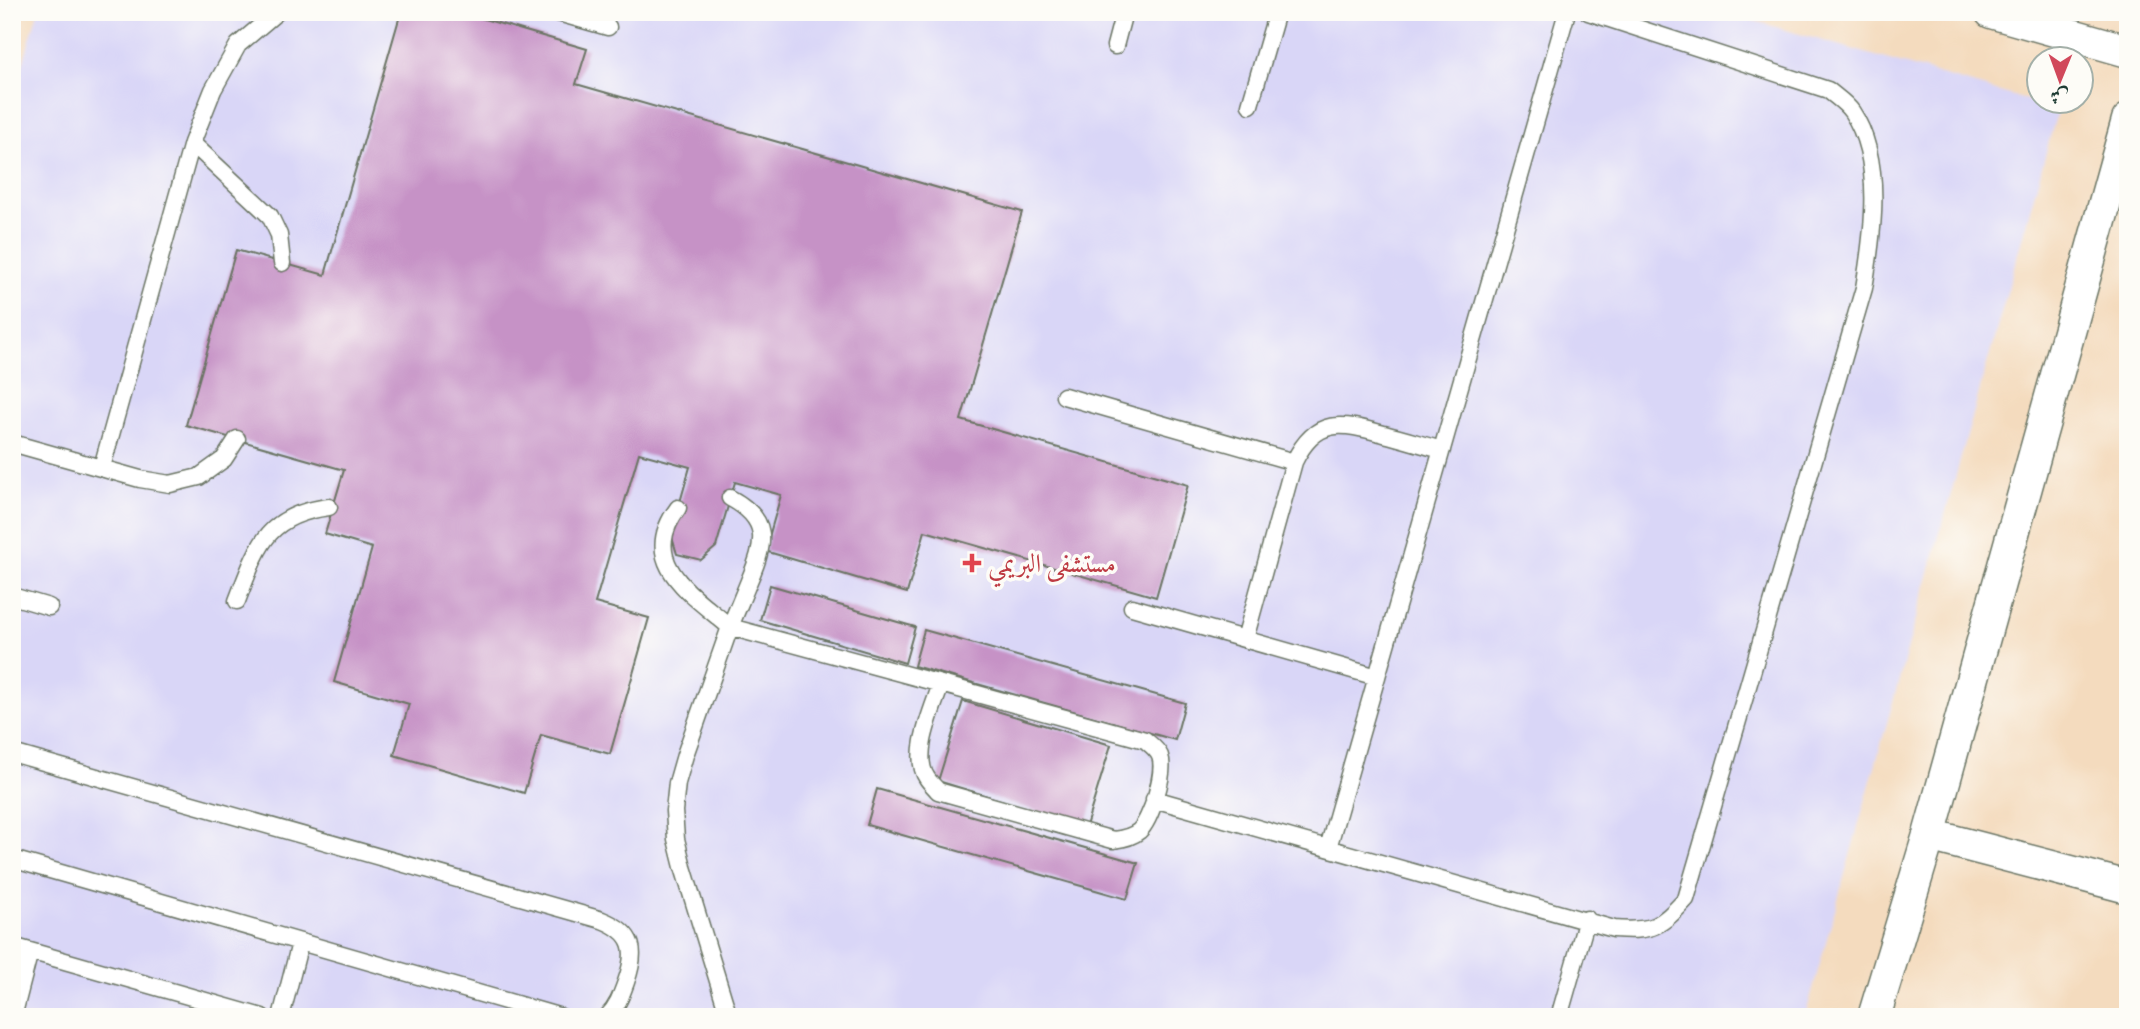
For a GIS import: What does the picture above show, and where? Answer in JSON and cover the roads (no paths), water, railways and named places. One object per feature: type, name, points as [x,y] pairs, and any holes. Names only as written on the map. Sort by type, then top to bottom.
[{"type":"street","points":[[1991,12],[2128,51]]},
{"type":"street","points":[[1874,1017],[1929,835],[2128,120]]},
{"type":"street","points":[[1929,835],[2128,887]]},
{"type":"lane","points":[[102,467],[192,143],[213,90],[238,45],[277,12]]},
{"type":"lane","points":[[555,12],[608,27]]},
{"type":"lane","points":[[1115,46],[1124,12]]},
{"type":"lane","points":[[1250,105],[1277,12]]},
{"type":"lane","points":[[1328,848],[1567,12]]},
{"type":"lane","points":[[1154,799],[1587,919],[1614,929],[1641,931],[1667,920],[1686,899],[1864,288],[1871,248],[1871,164],[1865,135],[1850,109],[1828,90],[1588,12]]},
{"type":"lane","points":[[192,143],[270,216],[279,234],[282,263]]},
{"type":"lane","points":[[1064,396],[1294,462]]},
{"type":"lane","points":[[1245,639],[1294,462],[1302,446],[1315,433],[1331,426],[1348,424],[1442,450]]},
{"type":"lane","points":[[12,443],[140,479],[170,484],[199,477],[223,459],[237,439]]},
{"type":"lane","points":[[729,1017],[676,839],[674,811],[680,774],[730,627],[762,546],[762,530],[755,517],[744,506],[730,498]]},
{"type":"lane","points":[[237,601],[263,539],[282,522],[304,510],[330,506]]},
{"type":"lane","points":[[678,508],[664,534],[663,550],[667,566],[676,580],[730,627],[941,684],[1145,740],[1155,747],[1161,758],[1162,769],[1146,822],[1138,832],[1113,840],[938,791],[926,777],[920,760],[923,741],[941,684]]},
{"type":"lane","points":[[12,596],[49,607]]},
{"type":"lane","points":[[1132,607],[1377,677]]},
{"type":"lane","points":[[13,755],[618,926],[630,940],[634,958],[615,1009],[607,1017]]},
{"type":"lane","points":[[12,859],[561,1017]]},
{"type":"lane","points":[[1559,1017],[1587,919]]},
{"type":"lane","points":[[281,1017],[300,943]]},
{"type":"lane","points":[[12,946],[262,1017]]},
{"type":"lane","points":[[13,1017],[30,951]]},
{"type":"place","name":"مستشفى البريمي","points":[[972,563]]}]
